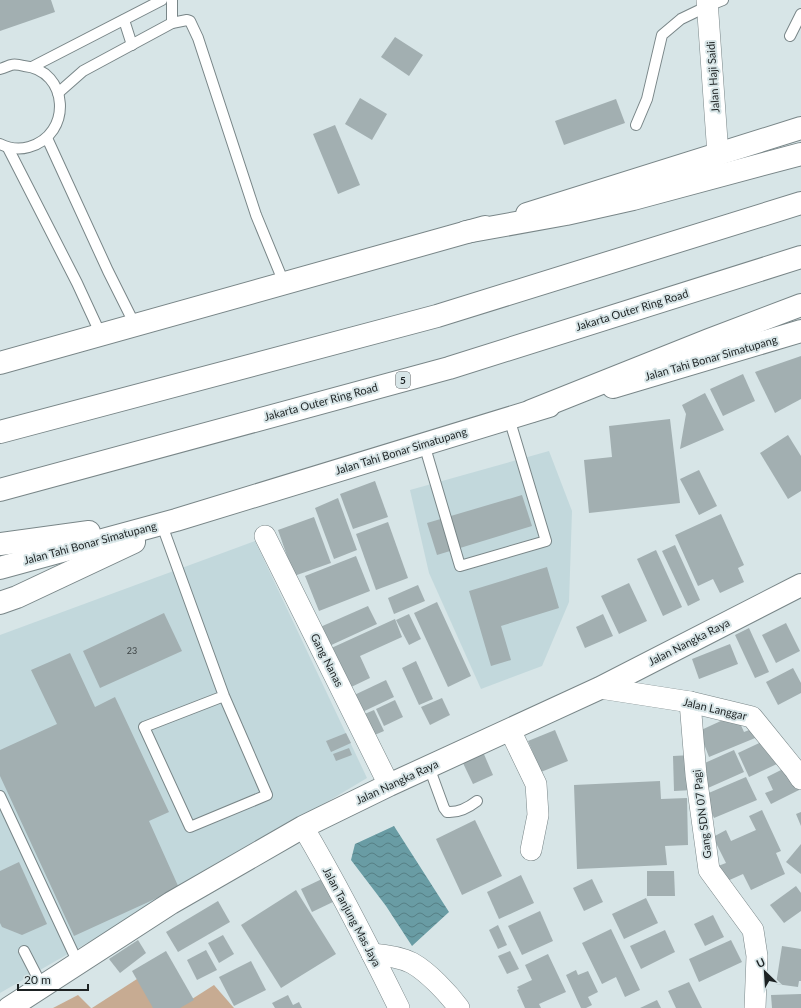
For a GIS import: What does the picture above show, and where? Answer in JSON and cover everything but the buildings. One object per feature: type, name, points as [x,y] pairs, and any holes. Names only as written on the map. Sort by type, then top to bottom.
[{"type":"main road","points":[[5,361],[466,232],[801,128]]},
{"type":"main road","points":[[466,232],[566,214],[633,199],[801,154]]},
{"type":"main road","points":[[0,432],[437,316],[801,203]]},
{"type":"main road","name":"Jakarta Outer Ring Road","points":[[0,490],[449,368],[801,257]]},
{"type":"main road","points":[[531,411],[709,340],[801,306]]},
{"type":"main road","name":"Jalan Tahi Bonar Simatupang","points":[[0,568],[169,524],[531,411],[801,331]]},
{"type":"main road","points":[[0,544],[169,524]]},
{"type":"main road","points":[[0,603],[17,597],[169,524]]},
{"type":"main road","name":"Jalan Nangka Raya","points":[[9,1008],[171,903],[302,828],[389,785],[600,688],[801,585]]},
{"type":"street","name":"Jalan Haji Saidi","points":[[713,2],[718,155]]},
{"type":"street","name":"Gang Nanas","points":[[265,536],[389,785]]},
{"type":"street","name":"Jalan Langgar","points":[[600,688],[690,702],[752,717],[801,779]]},
{"type":"street","name":"Gang SDN 07 Pagi","points":[[690,702],[696,774],[709,870],[753,930],[757,956],[755,1008]]},
{"type":"street","points":[[510,730],[536,784],[538,815],[531,850]]},
{"type":"street","name":"Jalan Tanjung Mas Jaya","points":[[302,828],[323,861],[399,1008]]},
{"type":"street","points":[[372,954],[385,955],[412,963],[448,993],[459,1008]]},
{"type":"lane","points":[[32,66],[162,0]]},
{"type":"lane","points":[[172,0],[172,23]]},
{"type":"lane","points":[[636,125],[647,99],[662,35],[681,20],[713,2]]},
{"type":"lane","points":[[790,36],[801,14]]},
{"type":"lane","points":[[124,20],[132,45]]},
{"type":"lane","points":[[58,93],[83,71],[172,23],[186,20],[190,21],[198,38],[256,215],[284,283]]},
{"type":"lane","points":[[0,69],[13,64],[32,66],[49,77],[58,93],[61,109],[57,125],[48,138],[36,146],[22,149],[4,146]]},
{"type":"lane","points":[[48,138],[108,272],[135,325]]},
{"type":"lane","points":[[4,146],[77,283],[101,335]]},
{"type":"lane","points":[[424,444],[460,566],[546,541],[509,418]]},
{"type":"lane","points":[[169,524],[224,696],[267,795],[190,827],[144,727],[224,696]]},
{"type":"lane","points":[[428,767],[444,808],[447,812],[455,812],[472,805],[477,801]]},
{"type":"lane","points":[[0,796],[78,963]]},
{"type":"lane","points":[[24,951],[42,986]]},
{"type":"shaded area","points":[[549,451],[572,511],[569,602],[542,666],[481,689],[429,573],[410,490]]},
{"type":"shaded area","points":[[255,541],[367,778],[202,877],[0,993],[0,635]]},
{"type":"shaded area","points":[[137,979],[165,1008],[92,1008]]},
{"type":"shaded area","points":[[214,985],[234,1008],[178,1008]]},
{"type":"shaded area","points":[[78,995],[91,1008],[53,1008]]},
{"type":"water","points":[[394,826],[449,912],[412,946],[386,906],[351,860],[355,844]]}]
